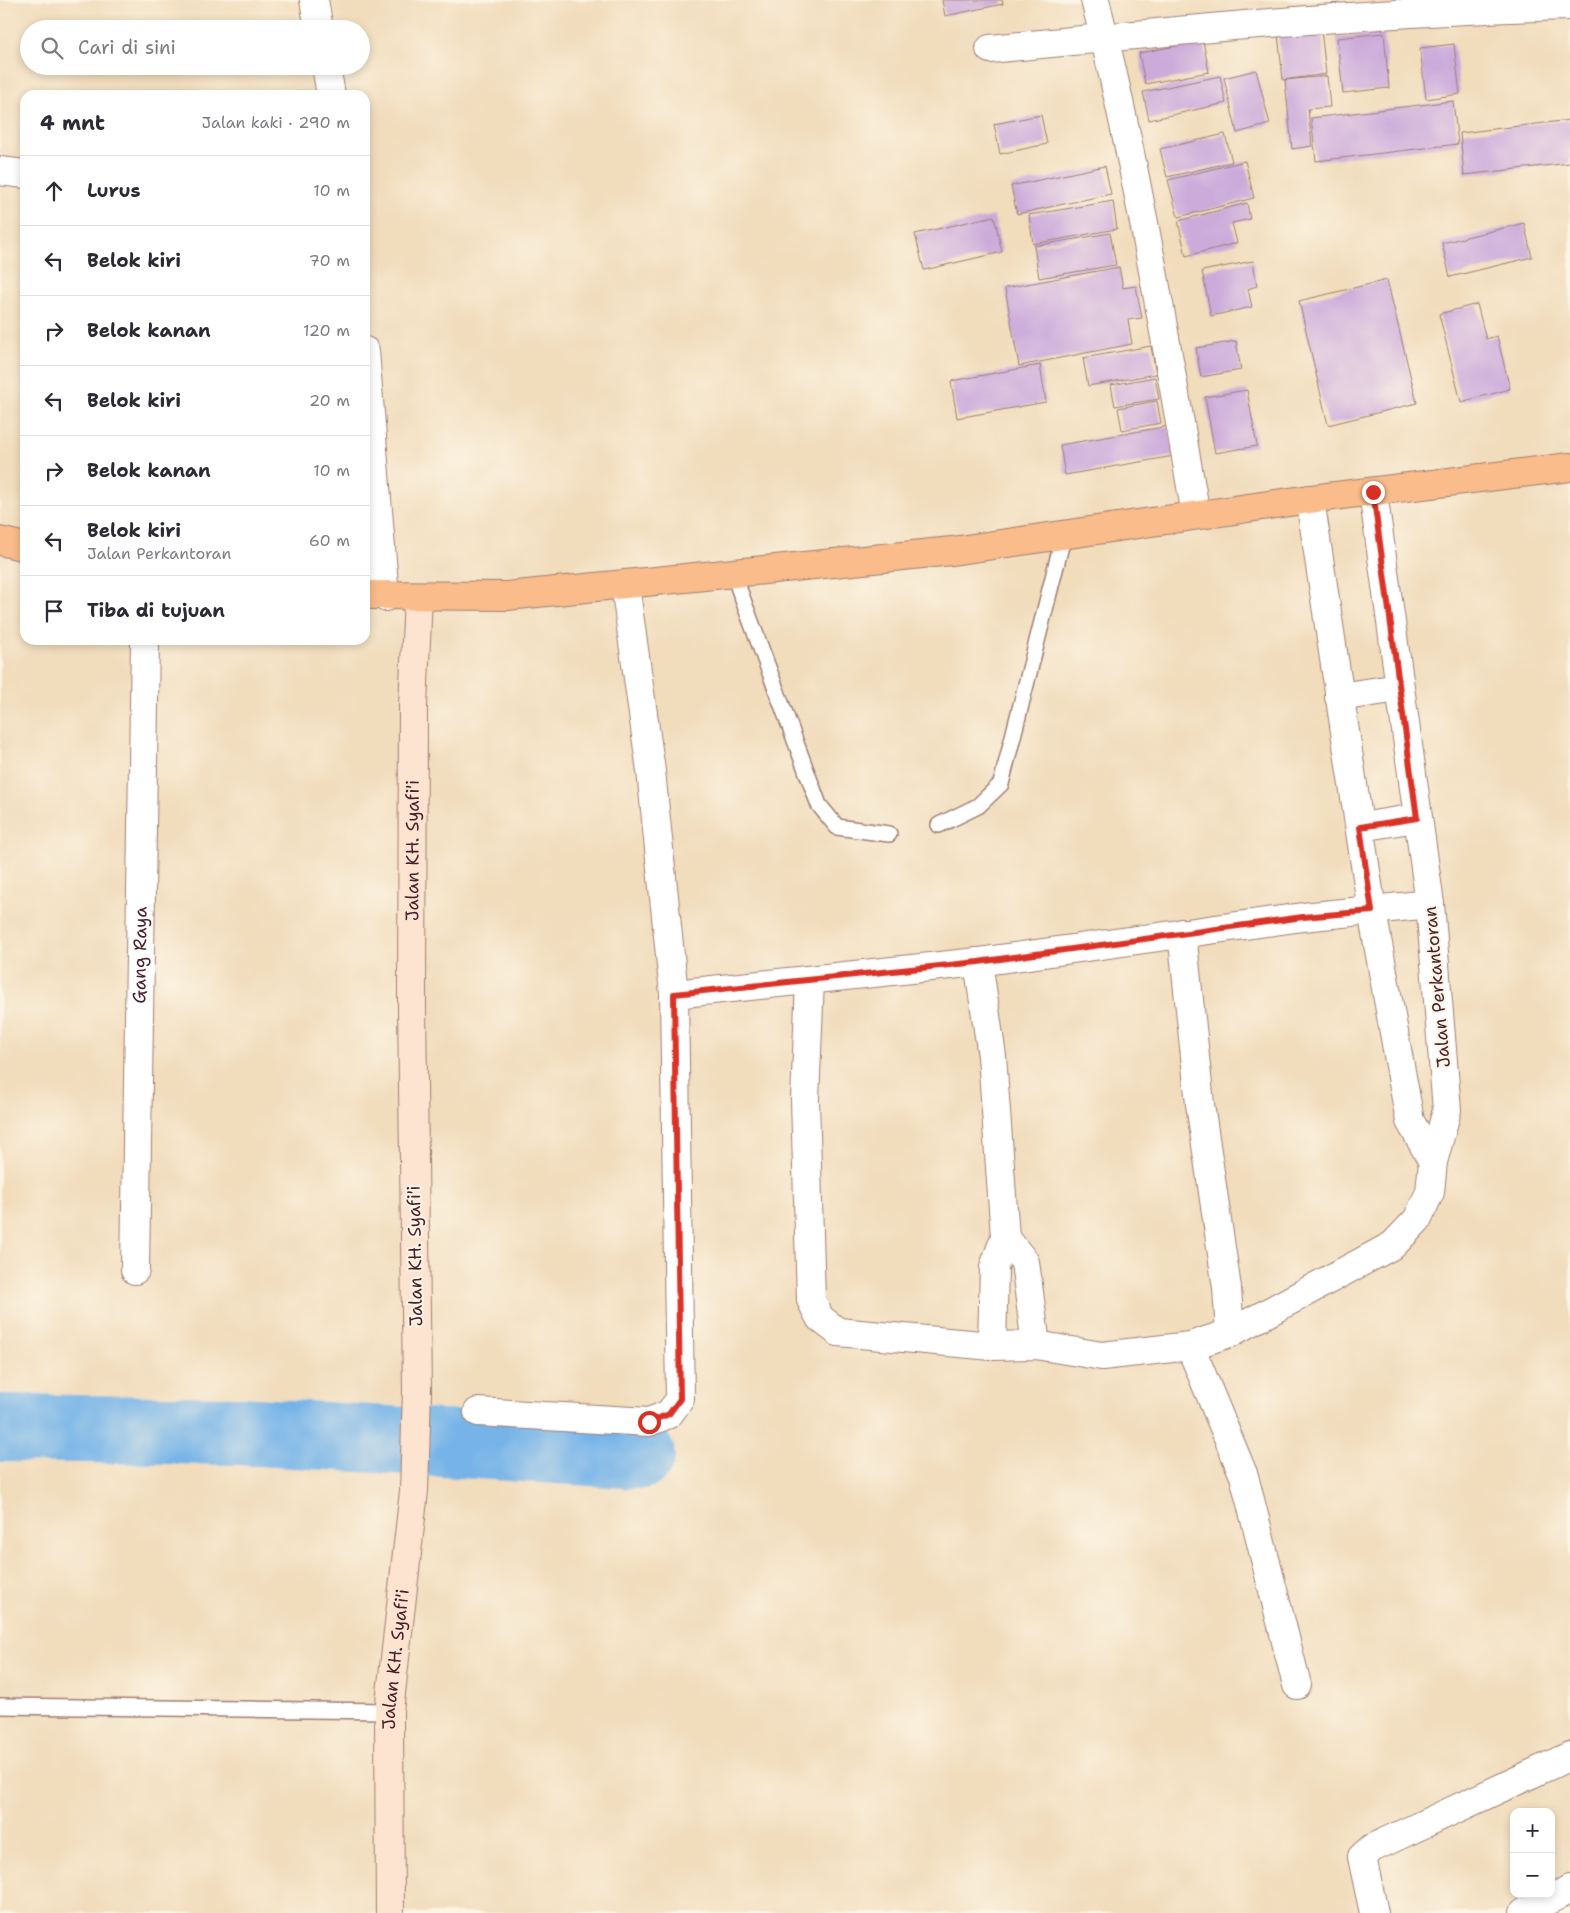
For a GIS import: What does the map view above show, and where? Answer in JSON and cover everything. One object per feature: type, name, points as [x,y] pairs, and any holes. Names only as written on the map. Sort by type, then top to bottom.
[{"type":"highway","points":[[375,596],[507,596],[952,550],[1310,499],[1570,467]]},
{"type":"highway","points":[[0,542],[20,546]]},
{"type":"main road","name":"Jalan KH. Syafi'i","points":[[390,1913],[389,1710],[414,1491],[418,1390],[412,1006],[413,706],[418,597]]},
{"type":"street","points":[[314,0],[317,20]]},
{"type":"street","points":[[1095,0],[1164,336],[1196,515]]},
{"type":"street","points":[[990,49],[1450,5],[1570,6]]},
{"type":"street","points":[[328,75],[330,90]]},
{"type":"street","points":[[0,171],[20,173]]},
{"type":"street","points":[[370,474],[375,596]]},
{"type":"street","name":"Jalan Perkantoran","points":[[810,980],[805,1100],[811,1300],[820,1318],[838,1332],[992,1346],[1036,1344],[1102,1356],[1190,1346],[1230,1333],[1393,1245],[1416,1220],[1430,1192],[1433,1162],[1447,1110],[1430,904],[1373,492]]},
{"type":"street","points":[[1310,499],[1372,911],[1410,1121],[1433,1162]]},
{"type":"street","points":[[478,1412],[649,1422],[669,1414],[680,1399],[674,994],[651,771],[625,585]]},
{"type":"street","name":"Gang Raya","points":[[135,1270],[145,645]]},
{"type":"street","points":[[1339,696],[1399,688]]},
{"type":"street","points":[[1360,827],[1417,818]]},
{"type":"street","points":[[674,994],[978,962],[1303,917],[1430,904]]},
{"type":"street","points":[[1182,933],[1200,1104],[1227,1288],[1230,1333]]},
{"type":"street","points":[[978,962],[992,1056],[1005,1237],[994,1267],[992,1346]]},
{"type":"street","points":[[1005,1237],[1025,1262],[1036,1344]]},
{"type":"street","points":[[1190,1346],[1244,1476],[1297,1685]]},
{"type":"street","points":[[1374,1913],[1362,1857],[1372,1848],[1570,1756]]},
{"type":"street","points":[[1524,1913],[1570,1889]]},
{"type":"lane","points":[[939,825],[978,806],[1001,784],[1064,534]]},
{"type":"lane","points":[[733,573],[819,805],[837,827],[889,834]]},
{"type":"lane","points":[[0,1706],[389,1710]]},
{"type":"building","points":[[942,0],[1002,0],[1003,4],[945,16]]},
{"type":"building","points":[[1321,29],[1326,74],[1283,80],[1278,34]]},
{"type":"building","points":[[1384,33],[1389,88],[1343,93],[1337,38]]},
{"type":"building","points":[[1203,41],[1209,72],[1145,84],[1139,53]]},
{"type":"building","points":[[1454,44],[1460,94],[1426,99],[1420,48]]},
{"type":"building","points":[[1256,70],[1270,124],[1237,133],[1224,78]]},
{"type":"building","points":[[1220,76],[1226,103],[1149,120],[1143,92]]},
{"type":"building","points":[[1327,76],[1330,107],[1308,109],[1312,146],[1292,149],[1285,80]]},
{"type":"building","points":[[1453,101],[1458,144],[1316,161],[1311,118]]},
{"type":"building","points":[[1041,115],[1047,144],[1000,154],[994,124]]},
{"type":"building","points":[[1570,120],[1570,163],[1464,175],[1460,133]]},
{"type":"building","points":[[1225,134],[1232,162],[1167,177],[1160,149]]},
{"type":"building","points":[[1245,161],[1254,198],[1178,217],[1168,180]]},
{"type":"building","points":[[1105,166],[1111,194],[1017,214],[1011,186]]},
{"type":"building","points":[[1113,201],[1117,229],[1033,244],[1029,215]]},
{"type":"building","points":[[1247,203],[1250,219],[1232,223],[1237,243],[1186,256],[1178,221]]},
{"type":"building","points":[[994,216],[1002,252],[924,270],[915,234]]},
{"type":"building","points":[[1524,223],[1532,257],[1450,277],[1442,243]]},
{"type":"building","points":[[1110,233],[1116,265],[1039,278],[1034,246]]},
{"type":"building","points":[[1253,261],[1257,286],[1248,289],[1252,307],[1211,316],[1202,271]]},
{"type":"building","points":[[1119,267],[1123,288],[1136,286],[1142,318],[1128,320],[1132,344],[1019,366],[1005,288]]},
{"type":"building","points":[[1387,280],[1417,403],[1328,425],[1299,301]]},
{"type":"building","points":[[1477,304],[1486,339],[1497,336],[1510,389],[1461,402],[1439,314]]},
{"type":"building","points":[[1236,341],[1241,370],[1201,377],[1196,348]]},
{"type":"building","points":[[1151,346],[1156,374],[1088,386],[1083,358]]},
{"type":"building","points":[[1040,365],[1046,402],[957,418],[951,381]]},
{"type":"building","points":[[1155,377],[1159,399],[1115,406],[1111,385]]},
{"type":"building","points":[[1247,390],[1257,446],[1215,453],[1205,397]]},
{"type":"building","points":[[1157,401],[1161,423],[1122,430],[1118,408]]},
{"type":"building","points":[[1169,426],[1174,456],[1065,475],[1060,445]]},
{"type":"waterway","points":[[0,1428],[239,1431],[641,1455]]},
{"type":"route","points":[[649,1422],[669,1414],[680,1399],[674,994],[978,962],[1303,917],[1372,911],[1360,827],[1417,818],[1373,492]]}]
